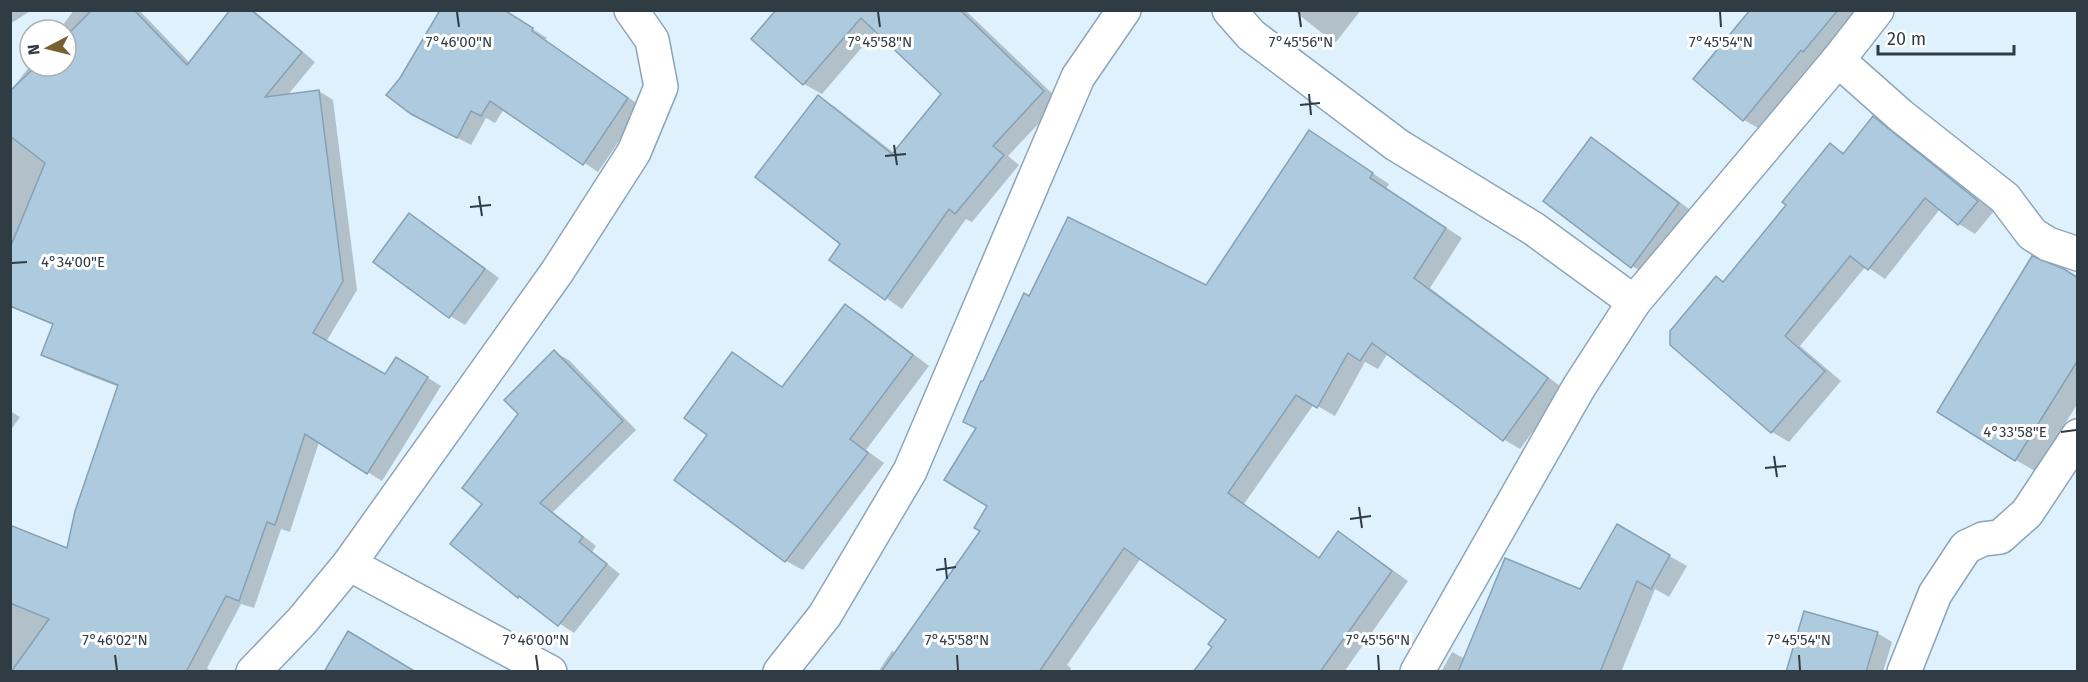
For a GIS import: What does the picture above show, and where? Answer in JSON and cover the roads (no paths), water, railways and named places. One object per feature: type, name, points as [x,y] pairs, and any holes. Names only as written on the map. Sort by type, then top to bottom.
[{"type":"street","points":[[253,672],[302,621],[349,564],[557,272],[634,152],[661,87],[652,40],[631,10]]},
{"type":"street","points":[[780,672],[825,615],[910,471],[1077,77],[1124,10]]},
{"type":"street","points":[[1229,10],[1251,35],[1397,145],[1534,229],[1634,302]]},
{"type":"street","points":[[1417,672],[1579,387],[1634,302],[1838,60],[1877,10]]},
{"type":"street","points":[[1838,60],[1900,115],[2005,198],[2032,234],[2048,244],[2078,254]]},
{"type":"street","points":[[1904,672],[1935,594],[1966,547],[1983,539],[2000,537],[2027,513],[2078,436]]},
{"type":"street","points":[[349,564],[550,672]]}]
